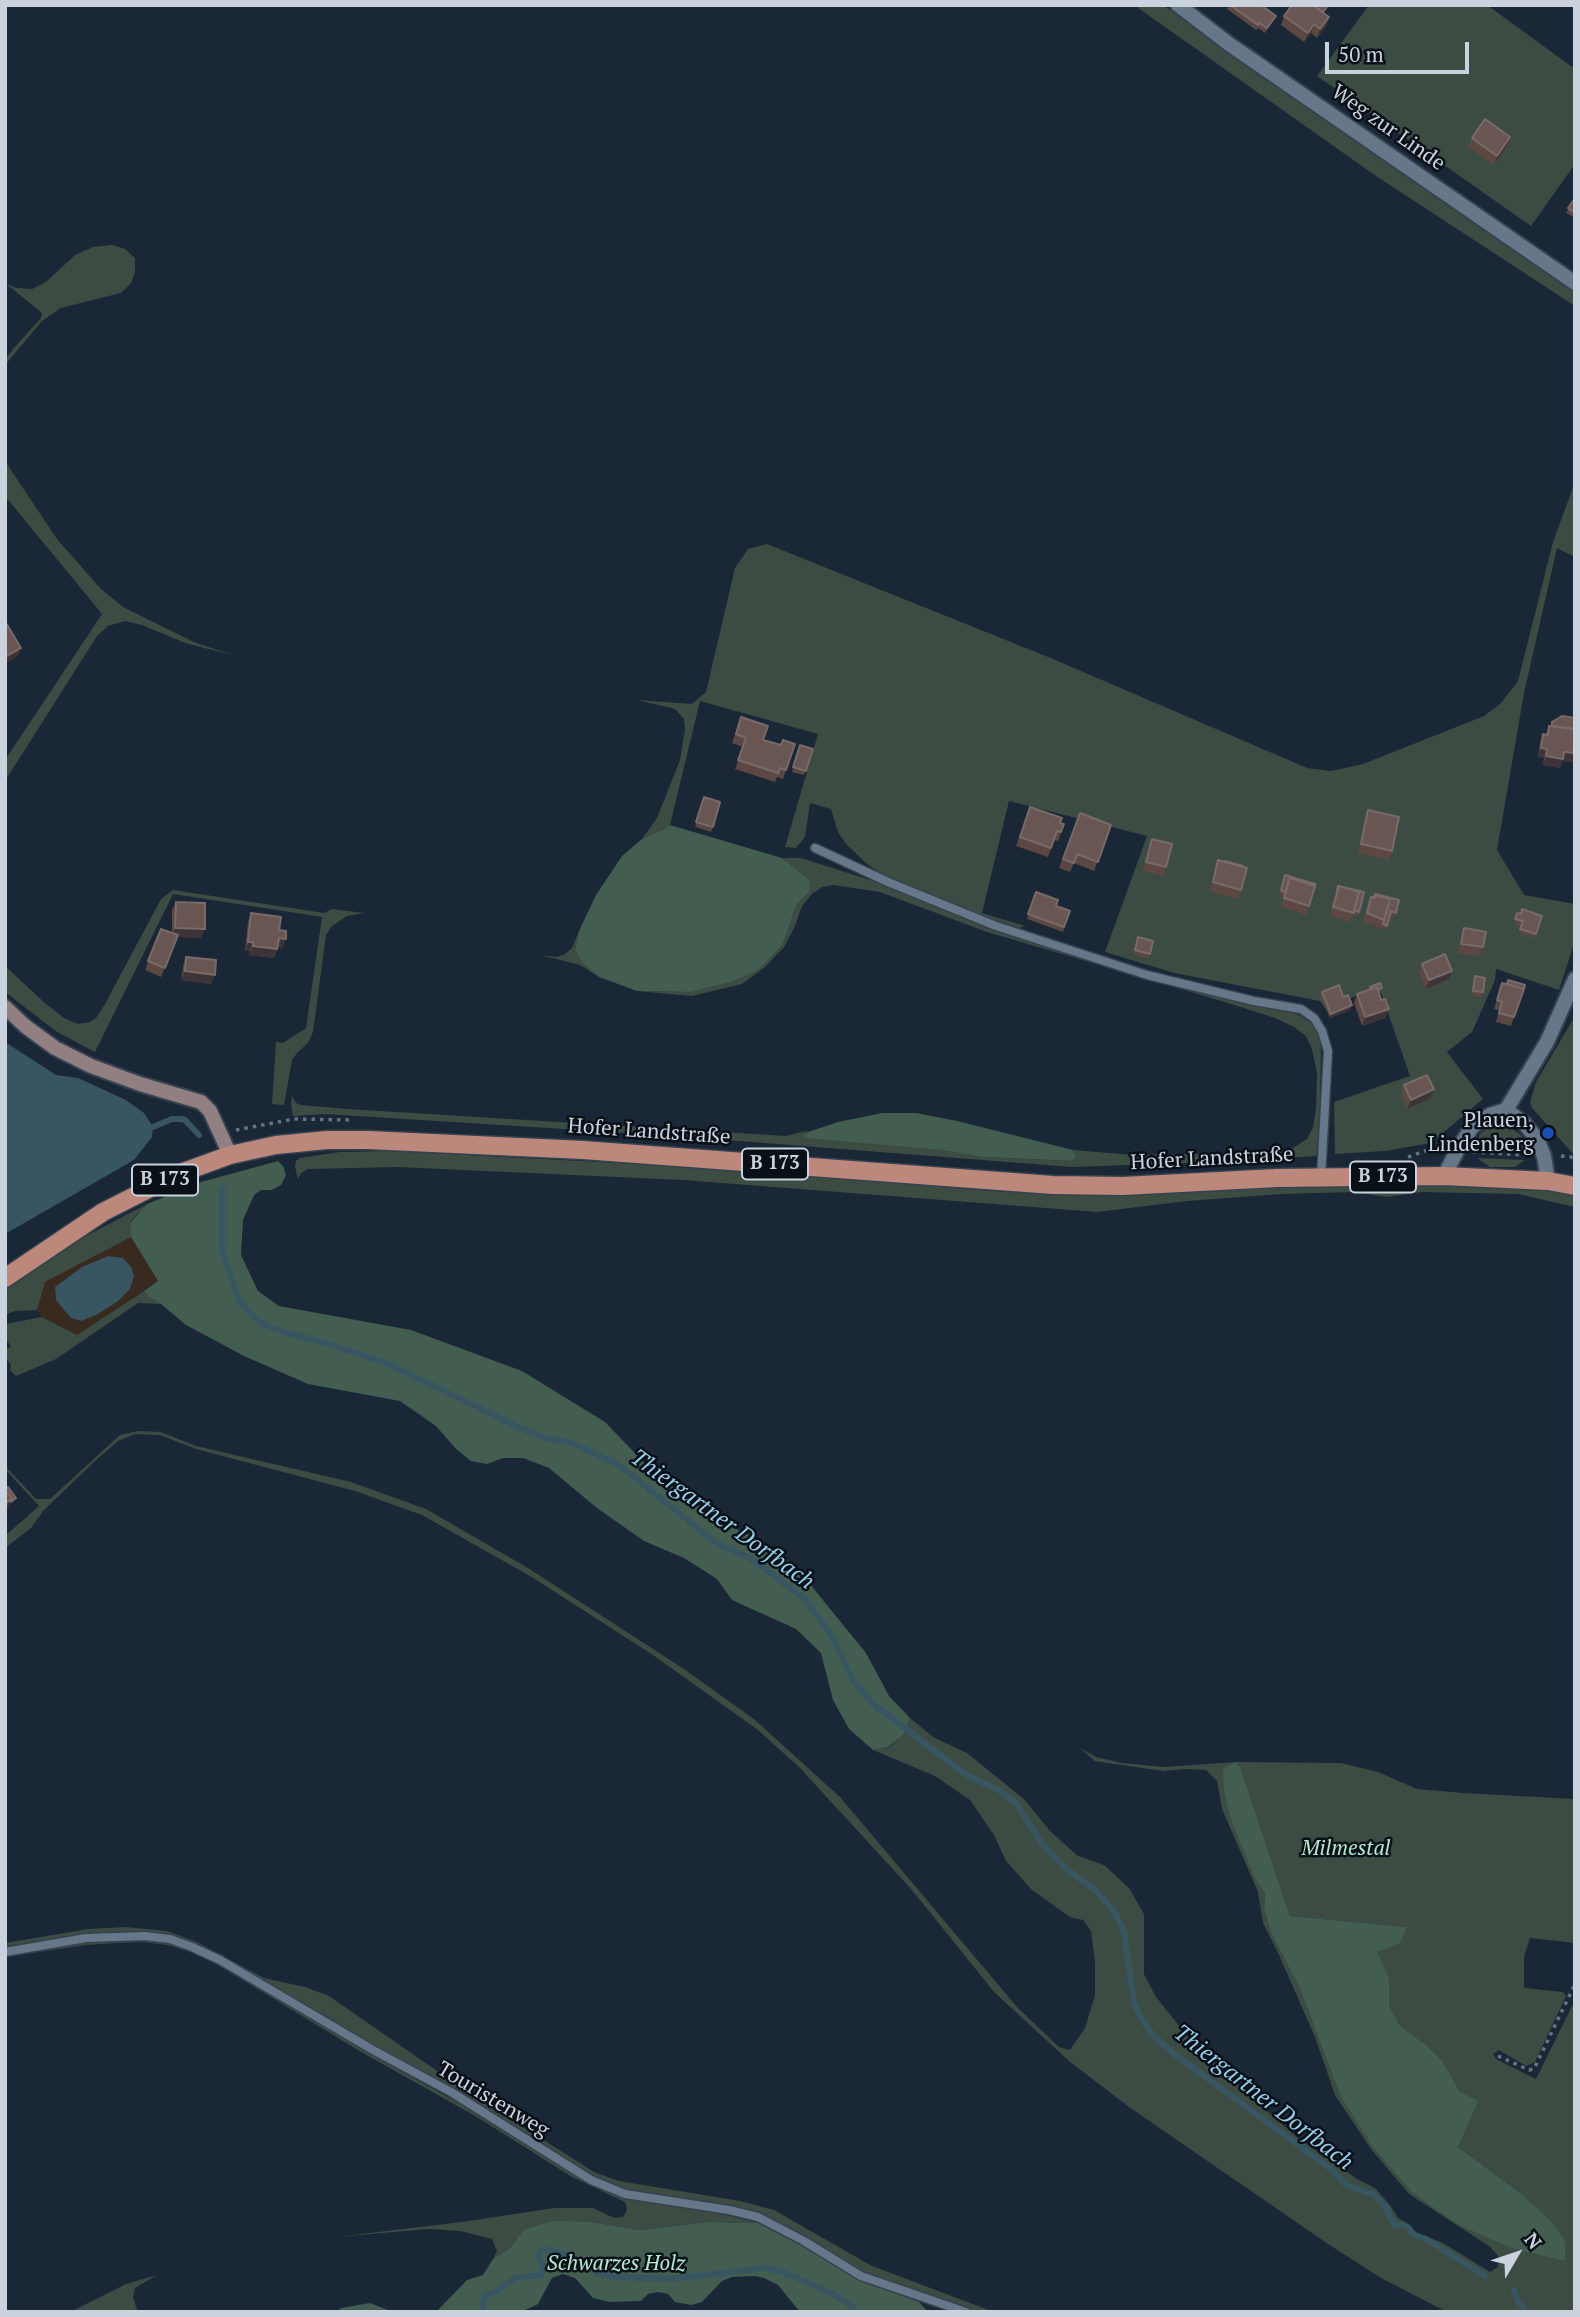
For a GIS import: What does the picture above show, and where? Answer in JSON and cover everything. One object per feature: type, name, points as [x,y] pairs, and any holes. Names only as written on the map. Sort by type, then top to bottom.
[{"type":"main road","name":"Hofer Landstraße","points":[[5,1278],[131,1196],[187,1170],[230,1155],[276,1145],[327,1140],[583,1150],[1053,1185],[1123,1186],[1321,1177],[1444,1176],[1548,1181],[1575,1186]]},
{"type":"street","name":"Weg zur Linde","points":[[1178,5],[1229,44],[1575,283]]},
{"type":"street","points":[[1444,1176],[1472,1127],[1490,1115],[1506,1110],[1547,1042],[1575,979]]},
{"type":"street","points":[[5,1007],[55,1048],[91,1066],[201,1102],[210,1111],[230,1155]]},
{"type":"street","points":[[1506,1110],[1524,1123],[1536,1139],[1544,1156],[1548,1181]]},
{"type":"lane","points":[[816,848],[888,882],[996,926],[1147,975],[1254,1001],[1301,1009],[1314,1018],[1322,1031],[1328,1051],[1321,1177]]},
{"type":"lane","name":"Touristenweg","points":[[5,1952],[86,1938],[145,1936],[170,1939],[192,1947],[220,1960],[373,2050],[451,2092],[591,2180],[625,2194],[758,2217],[861,2276],[966,2312]]},
{"type":"path","points":[[221,1134],[254,1125],[294,1119],[358,1120]]},
{"type":"path","points":[[1400,1160],[1425,1150],[1571,1157],[1575,1160]]},
{"type":"path","points":[[1498,2056],[1529,2070],[1534,2069],[1575,1984]]},
{"type":"shaded area","points":[[131,1237],[158,1281],[77,1335],[42,1317],[37,1310],[44,1282]]},
{"type":"green space","points":[[1134,5],[1163,5],[1575,292],[1575,306],[1376,176]]},
{"type":"green space","points":[[1369,5],[1487,5],[1575,69],[1575,164],[1531,226],[1317,76]]},
{"type":"green space","points":[[112,245],[125,249],[135,258],[135,272],[131,283],[121,293],[61,308],[42,321],[5,365],[5,360],[41,318],[42,313],[5,283],[16,288],[32,289],[46,282],[75,255],[93,247]]},
{"type":"green space","points":[[5,461],[57,539],[101,589],[123,607],[196,643],[236,656],[185,643],[125,621],[108,626],[97,636],[5,781],[5,760],[102,614],[5,496]]},
{"type":"green space","points":[[1575,482],[1575,557],[1557,548],[1524,693],[1497,850],[1524,895],[1575,904],[1573,947],[1559,990],[1496,969],[1495,980],[1472,1032],[1447,1052],[1483,1099],[1431,1143],[1385,1151],[1335,1154],[1334,1102],[1410,1076],[1379,987],[1325,1008],[1320,1001],[1174,973],[1105,952],[1147,836],[1009,801],[982,913],[1025,926],[1019,928],[991,920],[889,879],[867,864],[846,844],[838,832],[831,809],[810,803],[805,837],[796,848],[785,847],[818,734],[700,701],[670,825],[642,839],[657,818],[680,760],[685,730],[684,719],[675,709],[637,700],[692,704],[706,692],[735,568],[748,549],[767,544],[1053,659],[1307,768],[1331,771],[1363,764],[1484,716],[1500,704],[1518,681],[1553,542]]},
{"type":"green space","points":[[670,825],[782,858],[810,880],[809,892],[797,903],[783,944],[758,970],[730,982],[689,992],[637,991],[599,977],[582,963],[575,950],[579,931],[596,895],[622,856],[642,839]]},
{"type":"green space","points":[[782,858],[801,858],[889,886],[987,928],[1279,1007],[1301,1016],[1311,1023],[1319,1035],[1321,1048],[1319,1154],[1246,1161],[1072,1167],[675,1136],[326,1114],[293,1116],[292,1096],[296,1103],[301,1105],[348,1109],[786,1136],[809,1130],[802,1134],[983,1157],[1071,1161],[1076,1158],[1073,1150],[1133,1155],[1278,1152],[1293,1148],[1307,1139],[1313,1127],[1316,1109],[1317,1073],[1306,1036],[1294,1027],[1225,1002],[987,932],[880,892],[833,885],[822,887],[802,906],[784,947],[764,968],[742,984],[692,996],[637,991],[689,992],[783,944],[797,903],[810,880]]},
{"type":"green space","points":[[173,890],[324,913],[332,909],[364,913],[347,916],[332,926],[326,935],[313,1032],[308,1043],[292,1060],[284,1105],[272,1104],[276,1042],[283,1043],[306,1028],[322,917],[173,894],[95,1052],[57,1032],[5,992],[5,966],[64,1018],[78,1024],[90,1022],[105,1004],[161,899]]},
{"type":"green space","points":[[579,931],[575,950],[582,963],[599,977],[580,965],[540,955],[557,957],[565,954],[572,948]]},
{"type":"green space","points":[[1575,1016],[1575,1156],[1532,1108],[1530,1102],[1536,1082]]},
{"type":"green space","points":[[882,1113],[916,1113],[957,1121],[1073,1150],[1076,1158],[1071,1161],[983,1157],[942,1150],[807,1138],[802,1134],[838,1122]]},
{"type":"green space","points":[[1499,1126],[1511,1128],[1521,1135],[1527,1143],[1528,1152],[1474,1150],[1480,1134],[1486,1129]]},
{"type":"green space","points":[[390,1151],[695,1167],[1070,1195],[1136,1195],[1388,1184],[1546,1189],[1575,1195],[1575,1207],[1518,1194],[1421,1192],[1387,1197],[1353,1192],[1187,1201],[1097,1212],[683,1180],[398,1167],[308,1169],[301,1173],[298,1179],[295,1167],[300,1158],[340,1152]]},
{"type":"green space","points":[[1477,1158],[1525,1160],[1515,1167],[1490,1167]]},
{"type":"green space","points":[[278,1161],[286,1175],[281,1185],[272,1190],[261,1190],[254,1195],[243,1220],[241,1255],[258,1291],[279,1306],[411,1330],[522,1371],[605,1422],[657,1476],[722,1522],[761,1541],[796,1567],[866,1653],[889,1696],[910,1718],[903,1735],[888,1747],[873,1750],[849,1729],[833,1700],[821,1653],[796,1629],[732,1600],[717,1579],[684,1558],[644,1541],[597,1508],[549,1468],[523,1458],[503,1458],[487,1464],[471,1461],[456,1449],[436,1426],[400,1401],[308,1384],[244,1356],[186,1325],[149,1297],[144,1291],[158,1281],[131,1237],[130,1223],[147,1204],[201,1182]]},
{"type":"green space","points":[[147,1204],[130,1222],[131,1237],[45,1282],[37,1310],[15,1311],[5,1315],[5,1290],[86,1236]]},
{"type":"green space","points":[[144,1291],[161,1304],[138,1303],[56,1359],[16,1376],[10,1370],[11,1365],[5,1357],[5,1351],[11,1346],[5,1338],[5,1324],[42,1317],[77,1335]]},
{"type":"green space","name":"Milmestal","points":[[138,1431],[161,1432],[196,1446],[351,1482],[426,1509],[528,1568],[684,1669],[755,1720],[840,1797],[1017,2007],[1059,2047],[1070,2050],[1085,2028],[1095,1995],[1091,1931],[1083,1920],[1070,1917],[1032,1890],[1006,1861],[994,1835],[970,1800],[935,1776],[873,1750],[889,1747],[903,1735],[910,1718],[933,1737],[967,1753],[1025,1800],[1050,1831],[1078,1856],[1104,1865],[1129,1888],[1144,1914],[1144,1974],[1156,1997],[1189,2038],[1242,2089],[1298,2138],[1357,2179],[1375,2188],[1398,2218],[1416,2232],[1443,2243],[1490,2272],[1498,2267],[1499,2257],[1489,2246],[1409,2194],[1371,2149],[1335,2095],[1315,2037],[1263,1923],[1258,1892],[1222,1809],[1217,1781],[1206,1770],[1163,1771],[1095,1761],[1080,1748],[1096,1757],[1122,1763],[1163,1767],[1236,1762],[1341,1763],[1378,1772],[1417,1789],[1575,1799],[1575,1943],[1530,1938],[1524,1957],[1524,1988],[1563,1992],[1566,1996],[1535,2062],[1526,2066],[1499,2050],[1493,2054],[1496,2059],[1536,2079],[1575,2000],[1575,2312],[1447,2312],[1381,2278],[1328,2244],[1129,2107],[1069,2061],[994,1992],[912,1890],[800,1768],[758,1730],[653,1655],[530,1576],[422,1515],[355,1491],[196,1449],[160,1435],[135,1434],[118,1441],[95,1461],[43,1511],[31,1528],[5,1548],[5,1536],[39,1506],[5,1466],[36,1499],[50,1499],[120,1435]],"holes":[[[1236,1762],[1241,1769],[1290,1916],[1406,1927],[1399,1943],[1376,1952],[1389,1978],[1389,2006],[1399,2026],[1442,2060],[1460,2092],[1458,2147],[1519,2192],[1340,2095],[1299,1987],[1270,1931],[1264,1908],[1265,1893]]]},
{"type":"green space","points":[[1236,1762],[1241,1769],[1290,1916],[1407,1927],[1400,1943],[1377,1952],[1389,1978],[1389,2006],[1400,2026],[1442,2060],[1460,2092],[1478,2101],[1458,2147],[1519,2192],[1554,2224],[1565,2241],[1565,2261],[1511,2248],[1457,2224],[1412,2192],[1373,2147],[1340,2095],[1299,1987],[1270,1931],[1264,1908],[1265,1893],[1254,1876],[1230,1817],[1224,1790],[1223,1769]]},
{"type":"green space","points":[[125,1927],[167,1931],[197,1942],[264,1978],[305,1987],[329,1996],[466,2091],[594,2172],[619,2181],[740,2201],[774,2210],[872,2266],[994,2312],[976,2312],[865,2273],[769,2218],[635,2192],[591,2176],[397,2059],[198,1945],[163,1934],[130,1932],[69,1937],[5,1948],[5,1943],[88,1929]]},
{"type":"green space","points":[[143,1939],[167,1942],[218,1962],[598,2187],[626,2199],[714,2212],[759,2223],[707,2222],[640,2230],[592,2222],[523,2230],[511,2247],[493,2259],[497,2251],[492,2239],[460,2231],[428,2229],[336,2237],[554,2208],[593,2208],[614,2218],[623,2217],[627,2210],[625,2202],[572,2177],[477,2117],[191,1952],[143,1942],[86,1945],[5,1957],[86,1942]]},
{"type":"green space","name":"Schwarzes Holz","points":[[553,2221],[592,2222],[640,2230],[707,2222],[759,2223],[789,2235],[860,2279],[919,2302],[928,2312],[800,2312],[778,2285],[755,2276],[732,2277],[722,2281],[702,2302],[691,2305],[675,2302],[668,2294],[658,2292],[648,2294],[641,2301],[610,2302],[593,2298],[575,2278],[563,2274],[552,2278],[538,2304],[521,2312],[431,2312],[437,2311],[467,2280],[483,2275],[493,2259],[511,2247],[523,2230]]},
{"type":"green space","points":[[157,2275],[135,2288],[133,2298],[138,2312],[70,2312],[126,2284]]},
{"type":"green space","points":[[370,2303],[393,2312],[337,2312],[341,2308]]},
{"type":"water","points":[[5,1042],[56,1075],[78,1078],[126,1100],[144,1113],[153,1127],[152,1137],[134,1160],[5,1234]]},
{"type":"water","points":[[108,1256],[123,1258],[131,1267],[134,1276],[130,1289],[117,1302],[96,1315],[81,1321],[71,1318],[56,1300],[55,1287],[82,1267]]},
{"type":"building","points":[[1230,5],[1261,5],[1276,16],[1267,28],[1259,23],[1258,25]]},
{"type":"building","points":[[1292,5],[1313,5],[1329,17],[1320,29],[1314,24],[1308,33],[1284,16]]},
{"type":"building","points":[[1313,5],[1324,5],[1327,7],[1323,12]]},
{"type":"building","points":[[1485,119],[1510,137],[1497,156],[1472,138]]},
{"type":"building","points":[[1575,198],[1575,213],[1568,208]]},
{"type":"building","points":[[5,624],[21,648],[5,657]]},
{"type":"building","points":[[1562,716],[1575,718],[1575,729],[1552,726],[1552,722]]},
{"type":"building","points":[[741,717],[768,726],[763,740],[781,745],[783,740],[795,744],[786,770],[780,768],[778,773],[738,760],[746,738],[736,734]]},
{"type":"building","points":[[1549,726],[1575,729],[1575,753],[1564,752],[1563,759],[1546,756],[1547,749],[1541,748],[1543,734],[1548,735]]},
{"type":"building","points":[[800,745],[813,749],[806,771],[793,767]]},
{"type":"building","points":[[704,797],[720,802],[713,827],[696,822]]},
{"type":"building","points":[[1030,807],[1062,818],[1060,823],[1064,824],[1061,832],[1057,831],[1051,848],[1020,837]]},
{"type":"building","points":[[1368,810],[1399,817],[1392,851],[1361,844]]},
{"type":"building","points":[[1080,813],[1111,825],[1098,862],[1077,854],[1074,863],[1063,859]]},
{"type":"building","points":[[1152,839],[1172,844],[1166,867],[1146,862]]},
{"type":"building","points":[[1218,860],[1247,868],[1241,890],[1213,882]]},
{"type":"building","points":[[1285,875],[1315,885],[1290,878],[1285,892],[1281,890]]},
{"type":"building","points":[[1290,878],[1315,886],[1309,906],[1284,898]]},
{"type":"building","points":[[1339,886],[1359,892],[1354,913],[1333,907]]},
{"type":"building","points":[[1342,887],[1364,892],[1359,912],[1354,910],[1359,892]]},
{"type":"building","points":[[1036,892],[1058,900],[1056,906],[1070,911],[1064,927],[1028,914]]},
{"type":"building","points":[[1375,894],[1399,900],[1396,913],[1391,911],[1387,926],[1383,924],[1390,899],[1375,895],[1374,898]]},
{"type":"building","points":[[1375,895],[1390,899],[1384,920],[1367,913],[1371,897],[1375,898]]},
{"type":"building","points":[[176,902],[205,903],[205,929],[175,928]]},
{"type":"building","points":[[1522,909],[1542,916],[1536,934],[1520,929],[1523,921],[1515,919]]},
{"type":"building","points":[[251,913],[281,917],[279,930],[286,931],[286,939],[279,938],[277,949],[253,946],[253,942],[248,942]]},
{"type":"building","points":[[1464,928],[1486,932],[1483,947],[1461,944]]},
{"type":"building","points":[[161,929],[178,935],[165,968],[148,961]]},
{"type":"building","points":[[1138,937],[1153,941],[1150,954],[1135,950]]},
{"type":"building","points":[[1445,954],[1452,971],[1429,980],[1422,964]]},
{"type":"building","points":[[186,957],[216,960],[215,975],[185,971]]},
{"type":"building","points":[[1475,976],[1485,978],[1483,992],[1473,991]]},
{"type":"building","points":[[1508,980],[1525,985],[1524,989],[1507,984]]},
{"type":"building","points":[[1380,983],[1382,988],[1371,989],[1370,987]]},
{"type":"building","points":[[1502,983],[1524,989],[1514,1017],[1499,1013],[1502,1002],[1497,1000]]},
{"type":"building","points":[[1339,985],[1343,997],[1348,995],[1352,1005],[1331,1014],[1322,992]]},
{"type":"building","points":[[1377,987],[1381,1000],[1385,999],[1389,1009],[1365,1017],[1357,994]]},
{"type":"building","points":[[1427,1075],[1434,1089],[1411,1100],[1404,1085]]},
{"type":"building","points":[[8,1487],[16,1498],[11,1502],[12,1498],[5,1490]]},
{"type":"building","points":[[5,1490],[12,1498],[5,1504]]},
{"type":"waterway","name":"Thiergartner Dorfbach","points":[[153,1127],[172,1119],[181,1119],[199,1135]]},
{"type":"waterway","name":"Thiergartner Dorfbach","points":[[222,1188],[222,1251],[240,1302],[254,1317],[280,1331],[389,1364],[518,1427],[544,1438],[570,1442],[619,1465],[716,1543],[750,1558],[806,1600],[831,1635],[853,1680],[873,1704],[968,1776],[999,1790],[1016,1803],[1042,1844],[1065,1868],[1094,1889],[1114,1911],[1124,1931],[1134,2003],[1153,2035],[1173,2053],[1331,2169],[1346,2185],[1373,2194],[1387,2208],[1396,2226],[1408,2227],[1414,2235],[1426,2239],[1485,2276]]},
{"type":"waterway","points":[[482,2312],[484,2296],[497,2291],[515,2278],[541,2275],[544,2268],[538,2256],[541,2250],[575,2257],[598,2273],[614,2277],[671,2279],[765,2268],[783,2272],[831,2293],[852,2306],[855,2312]]},
{"type":"waterway","name":"Thiergartner Dorfbach","points":[[1514,2290],[1518,2302],[1527,2312]]},
{"type":"place","name":"Plauen, Lindenberg","points":[[1548,1133]]}]
